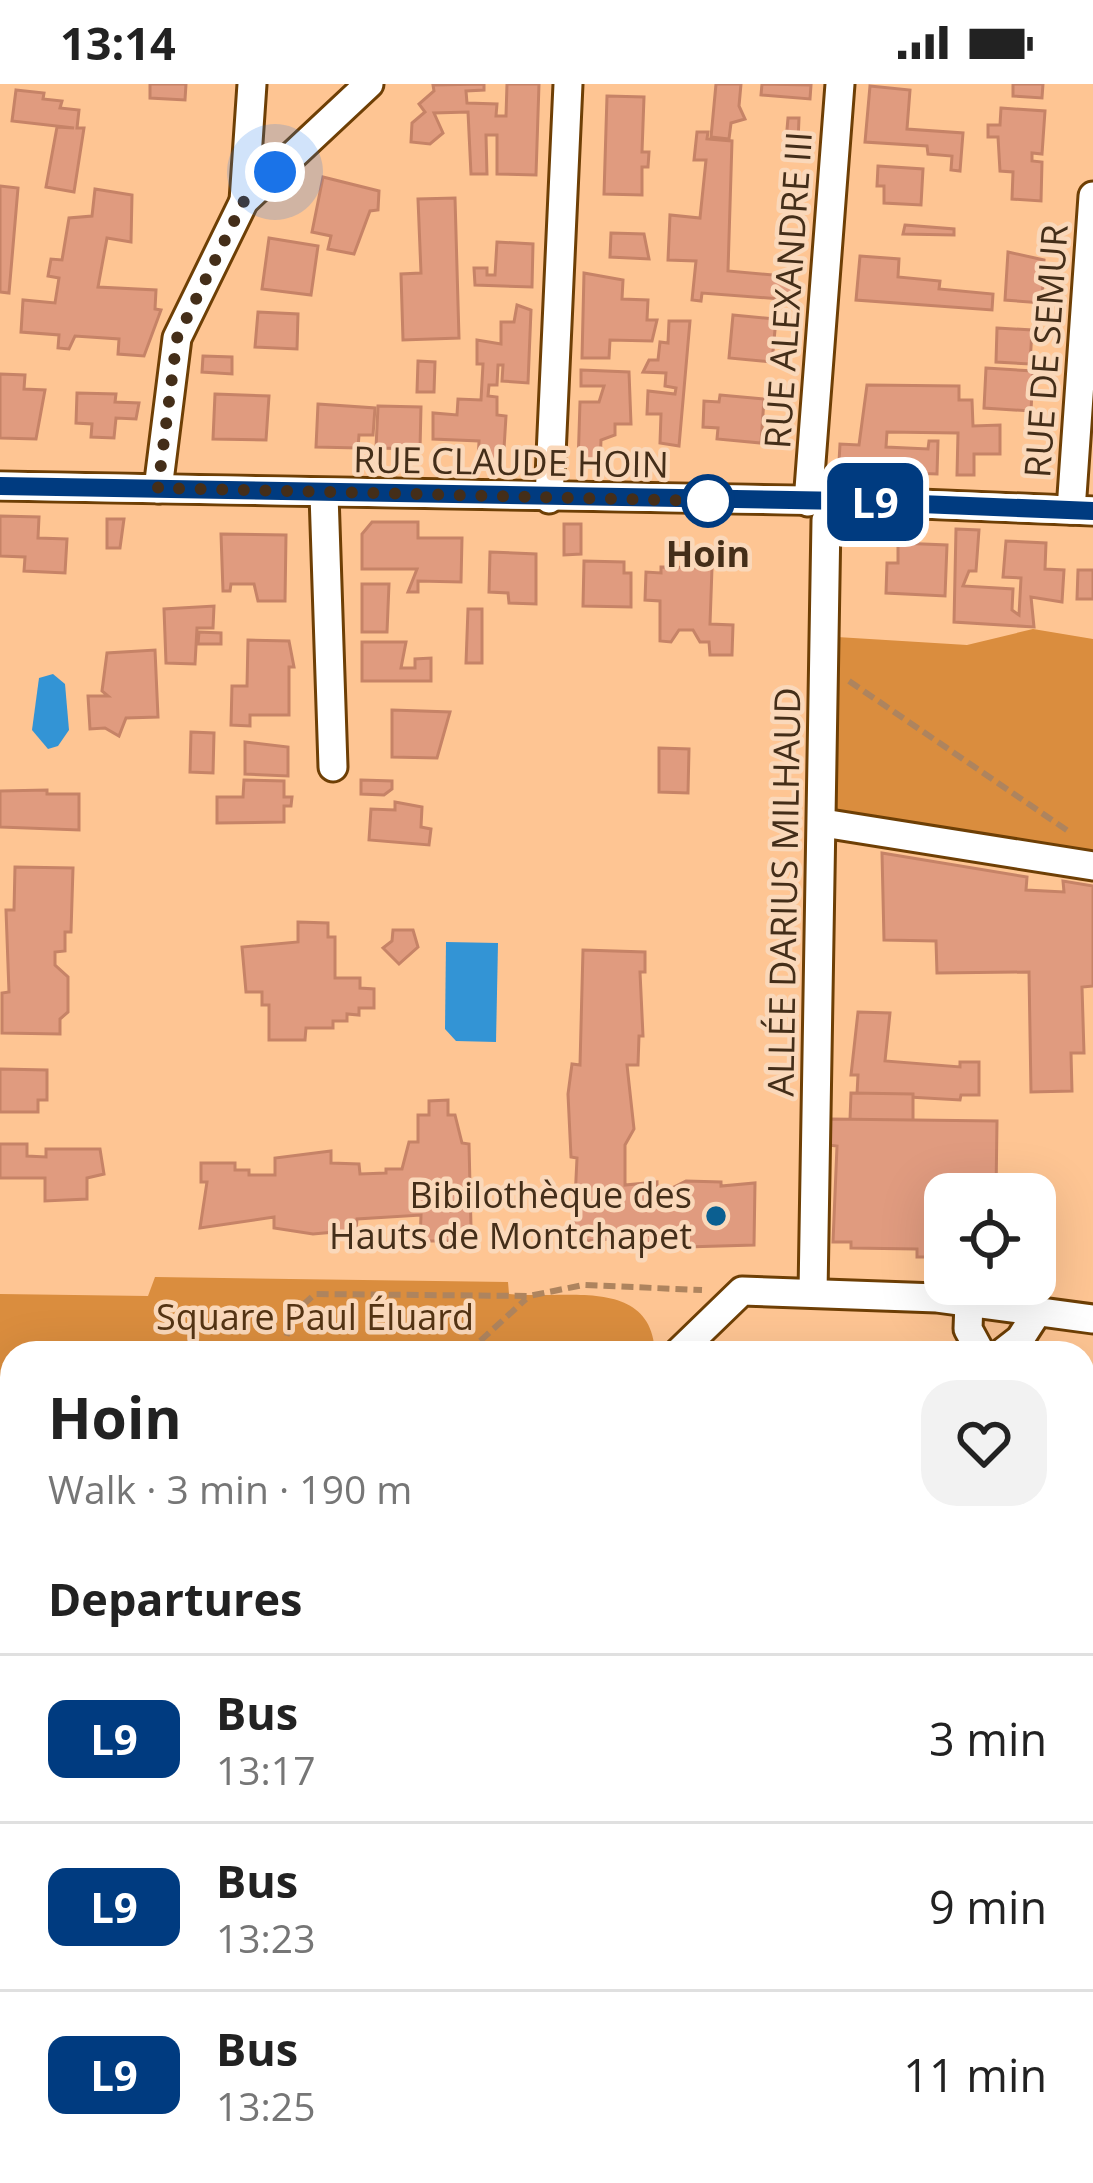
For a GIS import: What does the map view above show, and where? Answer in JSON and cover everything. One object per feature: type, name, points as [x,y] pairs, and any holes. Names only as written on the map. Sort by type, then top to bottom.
[{"type":"street","points":[[244,201],[253,84]]},
{"type":"street","points":[[158,488],[177,338],[244,201],[369,84]]},
{"type":"street","points":[[549,499],[568,84]]},
{"type":"street","name":"RUE ALEXANDRE III","points":[[808,502],[840,84]]},
{"type":"street","name":"RUE DE SEMUR","points":[[1082,511],[1093,196]]},
{"type":"street","name":"RUE CLAUDE HOIN","points":[[0,486],[847,501],[1082,511]]},
{"type":"street","points":[[324,494],[333,767]]},
{"type":"street","name":"ALLÉE DARIUS MILHAUD","points":[[813,1293],[826,520],[847,501]]},
{"type":"street","points":[[823,823],[1093,866]]},
{"type":"street","points":[[690,1341],[742,1291],[924,1297]]},
{"type":"street","points":[[969,1305],[968,1329],[974,1341]]},
{"type":"street","points":[[992,1305],[1093,1318]]},
{"type":"street","points":[[1017,1341],[1038,1311]]},
{"type":"path","points":[[824,664],[975,762],[1076,837]]},
{"type":"path","points":[[285,1341],[294,1313],[315,1294],[529,1296],[583,1285],[742,1291]]},
{"type":"path","points":[[480,1341],[529,1296]]},
{"type":"green space","points":[[1033,629],[1093,639],[1093,852],[969,841],[834,818],[837,637],[967,645]]},
{"type":"green space","name":"Square Paul Éluard","points":[[155,1277],[508,1282],[509,1294],[601,1296],[622,1302],[639,1312],[653,1341],[0,1341],[0,1294],[148,1296]]},
{"type":"water","points":[[53,674],[65,684],[69,730],[58,746],[48,749],[32,730],[39,678]]},
{"type":"water","points":[[446,942],[498,943],[496,1042],[456,1041],[445,1029]]},
{"type":"building","points":[[150,84],[186,84],[185,100],[150,98]]},
{"type":"building","points":[[484,84],[484,90],[466,91],[467,103],[497,104],[496,116],[506,116],[507,84],[539,84],[536,175],[497,174],[497,135],[486,135],[487,174],[471,174],[468,112],[434,113],[443,133],[430,144],[411,142],[412,123],[425,112],[419,104],[434,91],[433,85]]},
{"type":"building","points":[[716,84],[741,84],[739,106],[745,119],[731,123],[729,139],[711,137]]},
{"type":"building","points":[[762,84],[811,85],[810,99],[761,95]]},
{"type":"building","points":[[1013,84],[1043,84],[1042,98],[1013,96]]},
{"type":"building","points":[[870,86],[910,90],[907,129],[963,133],[960,171],[951,170],[952,156],[928,154],[927,146],[865,142]]},
{"type":"building","points":[[16,90],[44,93],[43,99],[62,101],[60,108],[79,110],[77,128],[84,128],[74,192],[46,187],[57,127],[74,128],[12,121]]},
{"type":"building","points":[[607,96],[644,97],[642,152],[649,152],[648,167],[642,167],[642,195],[604,194]]},
{"type":"building","points":[[1001,108],[1045,111],[1042,154],[1032,153],[1032,161],[1042,162],[1041,201],[1012,199],[1013,172],[1000,171],[998,137],[988,137],[988,125],[1000,125]]},
{"type":"building","points":[[788,118],[799,118],[798,142],[786,141]]},
{"type":"building","points":[[697,132],[708,132],[707,139],[732,141],[728,271],[796,277],[793,300],[702,293],[701,301],[692,300],[696,261],[668,260],[670,215],[700,218],[706,160],[694,160]]},
{"type":"building","points":[[878,166],[923,169],[921,205],[884,203],[884,186],[877,186]]},
{"type":"building","points":[[323,177],[379,191],[378,210],[370,211],[354,254],[328,249],[331,236],[312,232]]},
{"type":"building","points":[[0,186],[18,188],[9,293],[0,292]]},
{"type":"building","points":[[95,189],[132,195],[131,242],[107,238],[98,287],[156,290],[155,309],[161,310],[144,356],[118,354],[119,339],[75,336],[69,349],[58,348],[59,335],[21,332],[23,300],[55,303],[59,278],[48,276],[51,259],[62,260],[69,218],[92,216]]},
{"type":"building","points":[[455,198],[459,338],[403,340],[401,274],[421,273],[418,199]]},
{"type":"building","points":[[905,225],[954,229],[954,235],[903,234]]},
{"type":"building","points":[[611,233],[644,234],[649,259],[610,257]]},
{"type":"building","points":[[269,238],[318,246],[311,295],[262,289]]},
{"type":"building","points":[[497,242],[533,244],[532,287],[475,285],[474,268],[487,268],[487,275],[495,275]]},
{"type":"building","points":[[1008,252],[1044,260],[1042,303],[1005,300]]},
{"type":"building","points":[[860,256],[899,259],[898,277],[940,281],[939,289],[993,294],[992,310],[856,300]]},
{"type":"building","points":[[584,273],[623,280],[622,299],[648,300],[647,320],[657,320],[652,341],[610,340],[609,358],[582,358]]},
{"type":"building","points":[[517,305],[531,310],[528,383],[502,381],[503,365],[498,365],[497,385],[489,385],[488,396],[497,397],[497,415],[506,416],[503,465],[478,464],[479,441],[433,439],[433,413],[457,415],[458,399],[481,400],[483,364],[477,364],[477,340],[501,344],[501,322],[514,322]]},
{"type":"building","points":[[258,312],[298,314],[297,349],[255,347]]},
{"type":"building","points":[[733,315],[776,319],[772,362],[729,358]]},
{"type":"building","points":[[669,321],[690,321],[679,446],[660,443],[661,414],[647,414],[648,391],[675,394],[676,388],[665,386],[666,373],[643,372],[649,360],[658,360],[660,342],[668,343]]},
{"type":"building","points":[[997,328],[1032,330],[1030,364],[996,362]]},
{"type":"building","points":[[203,356],[232,357],[232,374],[202,372]]},
{"type":"building","points":[[418,361],[435,362],[434,392],[417,392]]},
{"type":"building","points":[[986,368],[1033,371],[1031,411],[984,408]]},
{"type":"building","points":[[581,370],[629,372],[631,424],[615,424],[615,435],[601,440],[600,465],[578,465],[580,402],[599,402],[604,386],[581,386]]},
{"type":"building","points":[[0,374],[25,375],[24,389],[45,390],[36,439],[0,438]]},
{"type":"building","points":[[867,385],[959,386],[959,400],[972,400],[973,426],[1000,425],[1000,454],[974,454],[974,475],[957,475],[958,433],[887,432],[886,447],[928,449],[929,441],[938,441],[937,474],[847,471],[839,462],[840,444],[859,445]]},
{"type":"building","points":[[77,393],[116,394],[115,402],[139,403],[136,419],[116,418],[114,438],[91,437],[92,424],[76,423]]},
{"type":"building","points":[[215,394],[269,396],[266,440],[213,439]]},
{"type":"building","points":[[720,395],[764,399],[761,443],[717,439],[718,428],[703,427],[704,401],[719,402]]},
{"type":"building","points":[[318,404],[375,408],[373,435],[359,435],[358,448],[316,447]]},
{"type":"building","points":[[378,406],[421,407],[420,449],[376,448]]},
{"type":"building","points":[[0,516],[39,517],[38,538],[67,539],[65,573],[24,571],[25,557],[0,556]]},
{"type":"building","points":[[107,519],[124,519],[120,548],[107,548]]},
{"type":"building","points":[[372,522],[418,522],[418,538],[462,538],[461,582],[418,581],[418,592],[408,592],[417,569],[362,569],[362,534]]},
{"type":"building","points":[[564,524],[581,524],[581,554],[564,555]]},
{"type":"building","points":[[956,529],[979,530],[976,571],[969,571],[963,586],[1013,589],[1012,610],[1019,615],[1021,578],[1003,577],[1006,541],[1046,543],[1045,569],[1064,570],[1062,602],[1031,597],[1034,627],[954,622]]},
{"type":"building","points":[[221,534],[286,535],[285,601],[258,601],[254,584],[231,584],[230,591],[223,591]]},
{"type":"building","points":[[898,543],[947,545],[945,596],[886,593],[887,563],[898,563]]},
{"type":"building","points":[[490,552],[536,554],[536,604],[509,603],[508,593],[489,592]]},
{"type":"building","points":[[584,561],[624,562],[624,573],[631,573],[631,607],[583,606]]},
{"type":"building","points":[[661,567],[712,568],[710,624],[733,625],[732,655],[710,655],[709,642],[700,642],[693,630],[679,630],[671,642],[660,641],[660,601],[645,600],[646,572],[661,573]]},
{"type":"building","points":[[1078,570],[1093,570],[1093,599],[1077,599]]},
{"type":"building","points":[[362,584],[389,584],[387,632],[362,632]]},
{"type":"building","points":[[214,606],[213,628],[197,628],[195,664],[166,663],[164,609]]},
{"type":"building","points":[[468,609],[482,609],[482,663],[466,663]]},
{"type":"building","points":[[199,632],[221,633],[221,644],[198,644]]},
{"type":"building","points":[[248,640],[289,641],[294,667],[289,667],[289,715],[250,715],[250,726],[231,725],[232,686],[247,686]]},
{"type":"building","points":[[362,642],[406,642],[401,668],[415,668],[415,659],[431,658],[431,681],[362,681]]},
{"type":"building","points":[[155,650],[158,717],[126,718],[119,736],[105,728],[90,729],[88,696],[108,696],[102,691],[107,653]]},
{"type":"building","points":[[392,710],[450,712],[437,758],[392,757]]},
{"type":"building","points":[[191,732],[214,733],[213,773],[190,772]]},
{"type":"building","points":[[245,742],[288,747],[288,776],[245,774]]},
{"type":"building","points":[[659,748],[689,749],[688,793],[659,792]]},
{"type":"building","points":[[244,780],[284,781],[284,797],[292,797],[291,806],[284,806],[284,822],[217,823],[217,797],[243,797]]},
{"type":"building","points":[[361,780],[392,781],[392,789],[384,795],[361,794]]},
{"type":"building","points":[[47,790],[47,794],[79,794],[79,830],[0,827],[0,791]]},
{"type":"building","points":[[395,802],[422,807],[421,827],[431,829],[429,845],[369,840],[371,809],[395,810]]},
{"type":"building","points":[[882,853],[1027,877],[1026,890],[1064,892],[1063,881],[1093,886],[1093,986],[1082,987],[1084,1053],[1071,1053],[1072,1091],[1031,1092],[1029,972],[937,973],[936,941],[884,940]]},
{"type":"building","points":[[15,867],[73,868],[71,932],[65,932],[65,951],[55,952],[55,965],[68,977],[68,1012],[60,1019],[60,1034],[2,1033],[2,993],[9,992],[6,910],[14,910]]},
{"type":"building","points":[[298,922],[328,923],[328,937],[335,937],[335,978],[360,978],[360,988],[374,989],[374,1008],[359,1008],[359,1015],[347,1014],[347,1021],[333,1021],[333,1028],[306,1028],[305,1040],[269,1040],[269,1005],[262,1005],[262,992],[246,992],[242,947],[298,942]]},
{"type":"building","points":[[393,930],[413,930],[418,947],[399,964],[383,948],[392,941]]},
{"type":"building","points":[[583,950],[645,952],[645,972],[640,972],[643,1036],[639,1036],[638,1065],[627,1065],[634,1129],[625,1145],[625,1185],[657,1182],[657,1189],[670,1189],[686,1181],[721,1182],[721,1186],[755,1183],[754,1245],[685,1247],[623,1243],[623,1238],[573,1242],[577,1158],[571,1157],[568,1094],[572,1064],[580,1065]]},
{"type":"building","points":[[858,1012],[890,1013],[885,1061],[960,1067],[960,1062],[979,1062],[979,1095],[961,1095],[960,1100],[857,1094],[858,1075],[851,1075]]},
{"type":"building","points":[[0,1069],[47,1070],[47,1100],[38,1100],[38,1112],[0,1112]]},
{"type":"building","points":[[851,1093],[913,1094],[913,1121],[850,1120]]},
{"type":"building","points":[[448,1100],[448,1115],[455,1115],[462,1143],[469,1144],[471,1227],[464,1227],[464,1241],[420,1241],[421,1215],[357,1219],[356,1230],[313,1234],[274,1228],[274,1217],[200,1228],[207,1182],[201,1182],[201,1163],[235,1163],[235,1170],[249,1170],[249,1175],[275,1175],[275,1158],[331,1151],[331,1163],[359,1164],[360,1174],[402,1169],[409,1142],[418,1142],[418,1115],[429,1115],[429,1101]]},
{"type":"building","points":[[829,1119],[997,1121],[996,1173],[924,1173],[924,1257],[917,1257],[917,1249],[851,1248],[851,1242],[833,1242],[837,1146],[828,1145]]},
{"type":"building","points":[[0,1144],[27,1144],[27,1156],[46,1157],[46,1149],[100,1149],[104,1174],[87,1178],[87,1199],[45,1201],[45,1178],[0,1178]]},
{"type":"bus line","name":"L9","points":[[0,486],[847,501],[1093,511]]},
{"type":"place","name":"Hoin","points":[[708,501]]},
{"type":"place","name":"Bibilothèque des Hauts de Montchapet","points":[[716,1216]]},
{"type":"route","points":[[275,172],[244,201],[177,338],[158,488],[708,501]]}]
